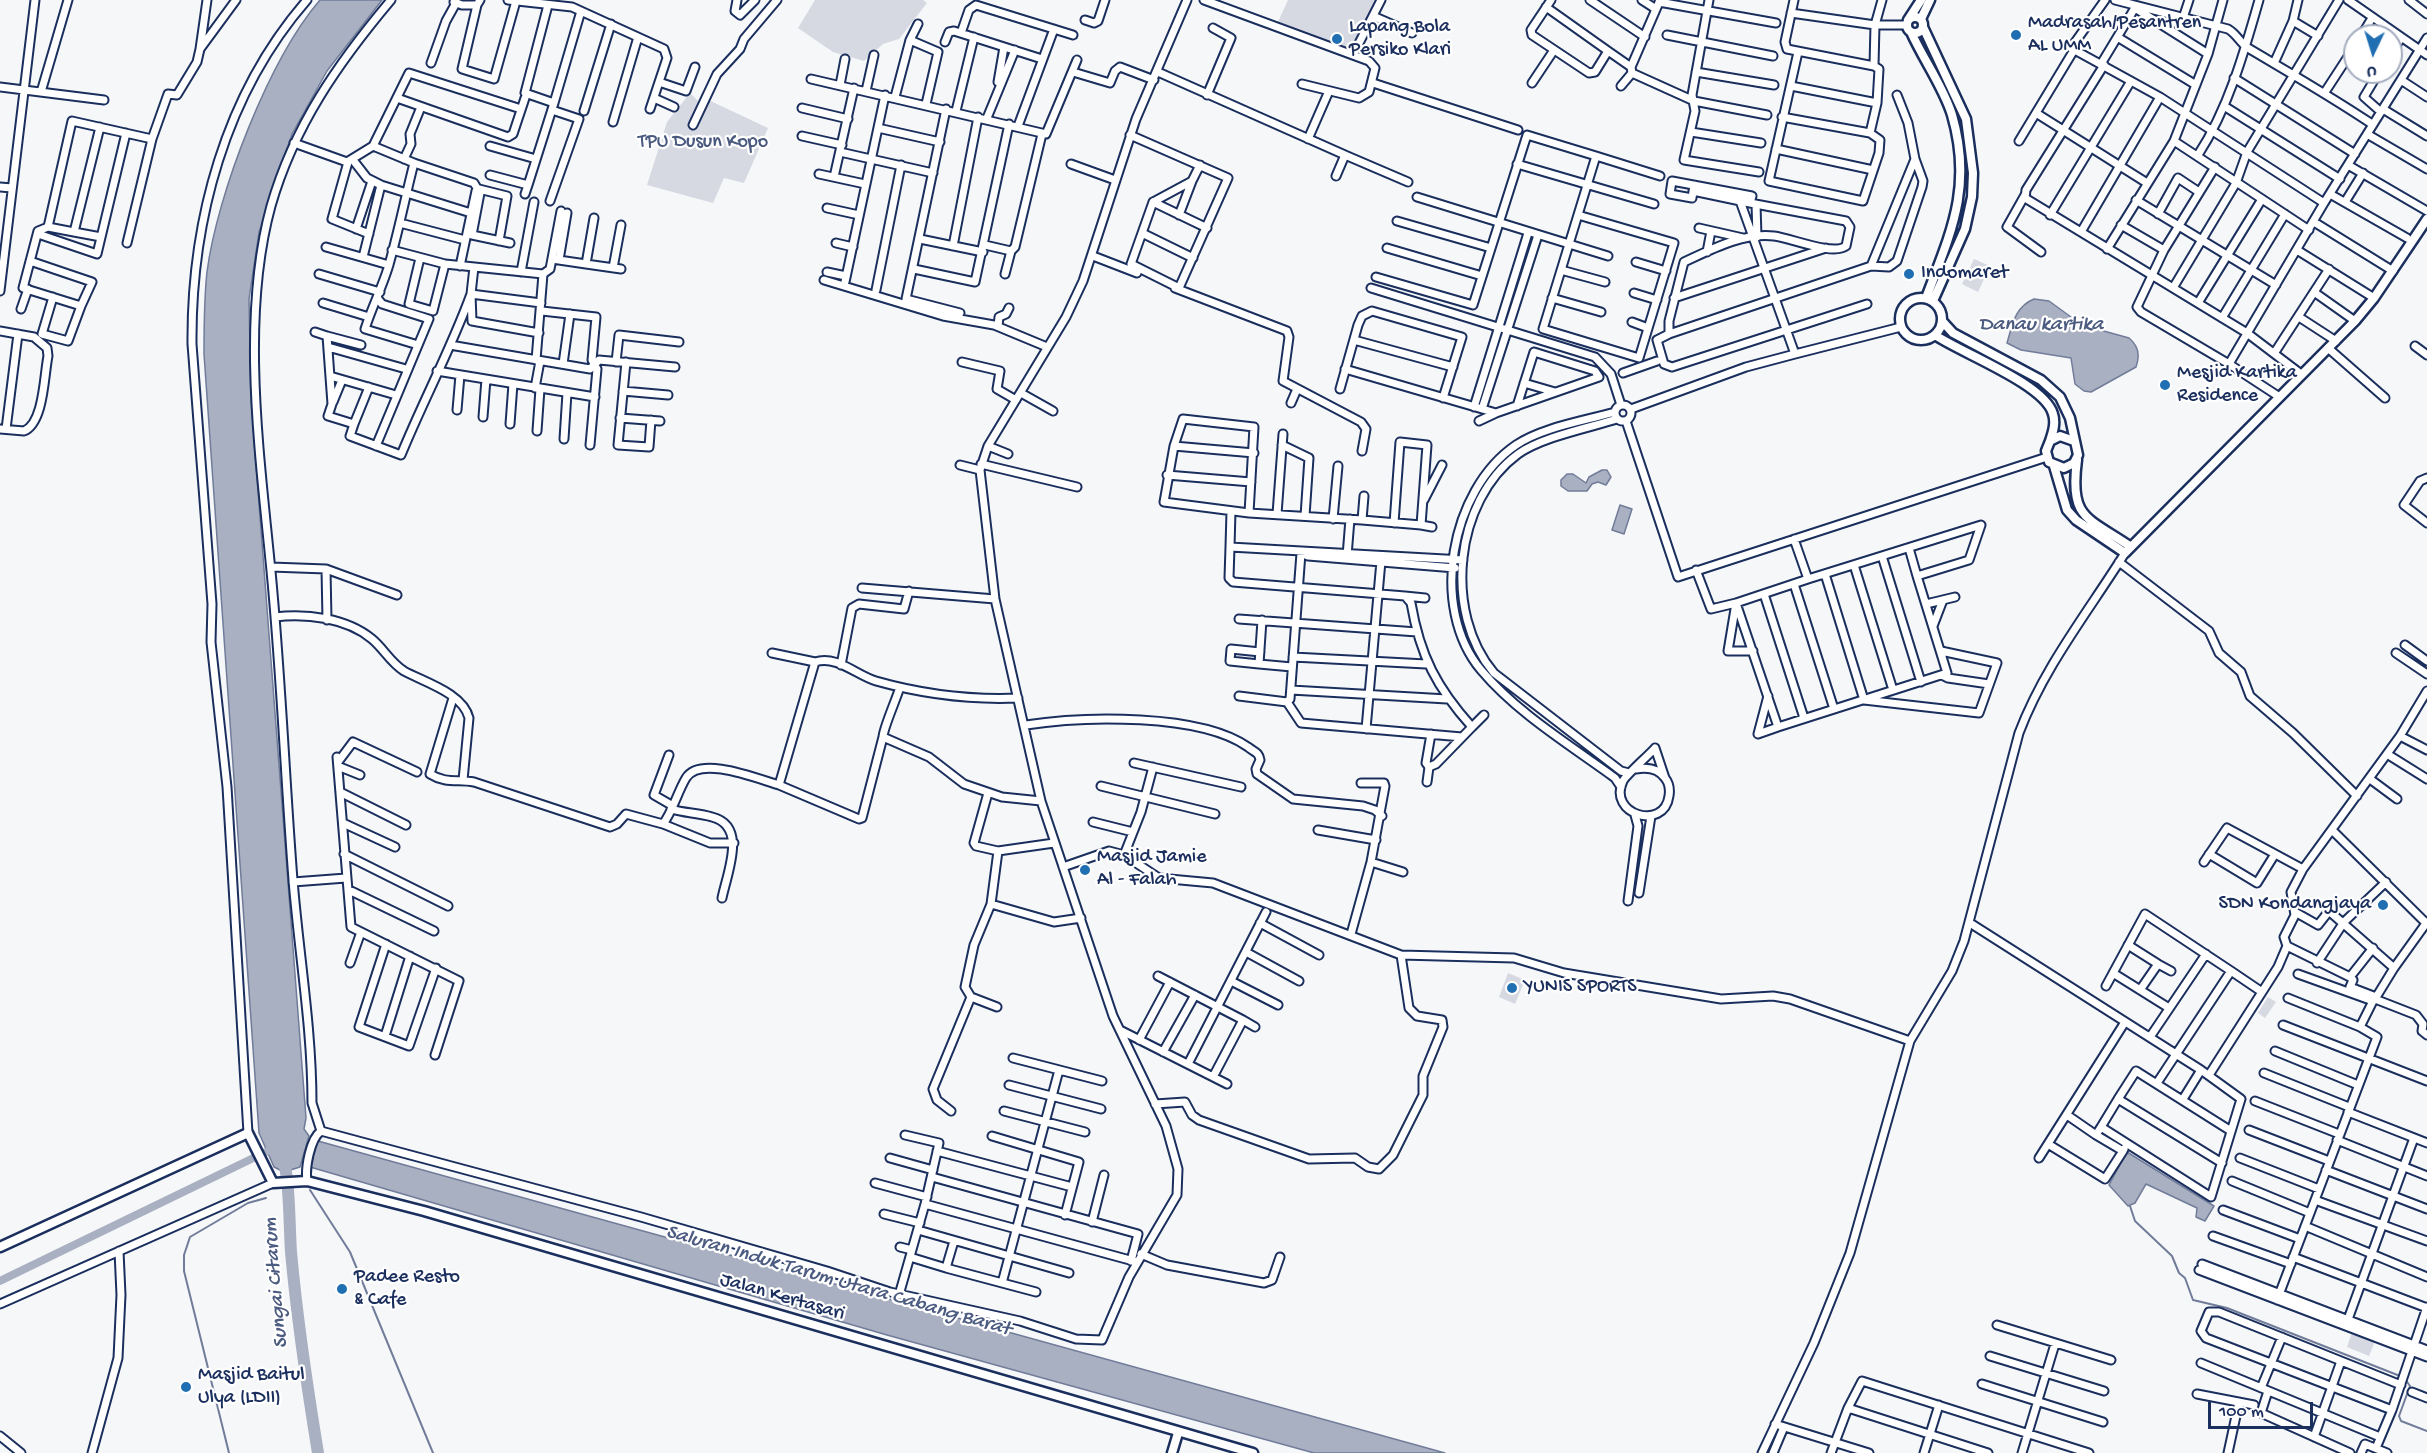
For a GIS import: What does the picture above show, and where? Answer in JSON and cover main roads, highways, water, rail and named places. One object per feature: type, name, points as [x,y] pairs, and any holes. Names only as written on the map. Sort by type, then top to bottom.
[{"type":"water","points":[[320,0],[382,0],[327,71],[292,134],[259,232],[249,299],[251,399],[306,1118],[304,1129],[309,1136],[300,1167],[284,1172],[274,1167],[259,1133],[204,354],[204,313],[207,272],[213,240],[222,205],[248,129],[282,56]]},
{"type":"water","name":"Danau kartika","points":[[2034,299],[2049,301],[2082,325],[2129,338],[2138,351],[2136,367],[2091,392],[2084,391],[2075,384],[2071,358],[2021,350],[2007,343],[2018,312]]},
{"type":"water","points":[[1602,470],[1607,470],[1611,477],[1606,485],[1598,482],[1592,484],[1587,491],[1568,491],[1561,486],[1561,480],[1567,474],[1573,474],[1586,483],[1589,477]]},
{"type":"water","points":[[1620,505],[1632,509],[1624,534],[1612,530]]},
{"type":"water","points":[[318,1141],[1445,1453],[1314,1453],[887,1335],[310,1167]]},
{"type":"water","points":[[2127,1152],[2214,1206],[2205,1221],[2196,1217],[2197,1208],[2146,1184],[2135,1203],[2128,1206],[2109,1185]]},
{"type":"waterway","points":[[0,1281],[276,1147]]},
{"type":"waterway","name":"Sungai Citarum","points":[[283,1155],[288,1191],[296,1302],[318,1453]]},
{"type":"waterway","points":[[310,1190],[350,1252],[433,1453]]},
{"type":"waterway","points":[[229,1453],[184,1271],[184,1255],[190,1237],[248,1203],[266,1198]]},
{"type":"waterway","points":[[2130,1206],[2135,1221],[2172,1256],[2179,1273],[2185,1278],[2193,1300],[2227,1308],[2400,1376]]},
{"type":"waterway","points":[[2405,1379],[2410,1386],[2399,1416],[2401,1421],[2427,1431]]},
{"type":"place","name":"Madrasah/Pesantren AL UMM","points":[[2016,35]]},
{"type":"place","name":"Lapang Bola Persiko Klari","points":[[1337,39]]},
{"type":"place","name":"Indomaret","points":[[1909,274]]},
{"type":"place","name":"Mesjid Kartika Residence","points":[[2165,385]]},
{"type":"place","name":"Masjid Jamie Al - Falah","points":[[1085,870]]},
{"type":"place","name":"SDN Kondangjaya","points":[[2383,905]]},
{"type":"place","name":"YUNIS SPORTS","points":[[1512,988]]},
{"type":"place","name":"Padee Resto & Cafe","points":[[342,1289]]},
{"type":"place","name":"Masjid Baitul Ulya (LDII)","points":[[186,1387]]},
{"type":"park label","name":"TPU Dusun Kopo","points":[[703,143]]},
{"type":"water label","name":"Saluran Induk Tarum Utara Cabang Barat","points":[[838,1282]]}]
